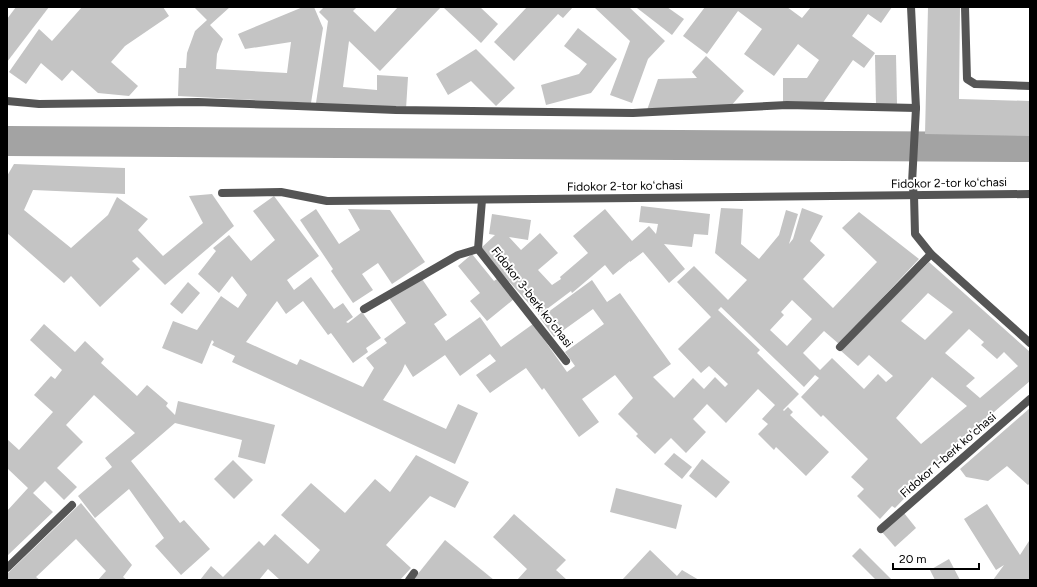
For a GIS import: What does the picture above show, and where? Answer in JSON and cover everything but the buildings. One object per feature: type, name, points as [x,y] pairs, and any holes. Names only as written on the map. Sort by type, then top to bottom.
[{"type":"street","points":[[911,7],[916,108],[912,184],[914,195],[914,234],[931,254],[1030,343]]},
{"type":"street","points":[[965,7],[967,79],[975,84],[1030,86]]},
{"type":"street","points":[[7,102],[38,104],[198,102],[396,110],[633,113],[787,105],[916,108]]},
{"type":"street","name":"Fidokor 2-tor koʻchasi","points":[[222,193],[281,192],[327,201],[1030,194]]},
{"type":"street","name":"Fidokor 3-berk koʻchasi","points":[[482,200],[478,249],[566,361]]},
{"type":"street","name":"Fidokor 3-berk koʻchasi","points":[[364,309],[458,255],[478,249]]},
{"type":"street","points":[[840,347],[931,254]]},
{"type":"street","name":"Fidokor 1-berk koʻchasi","points":[[881,529],[1030,399]]},
{"type":"street","points":[[7,568],[72,505]]},
{"type":"street","points":[[408,580],[414,573]]},
{"type":"waterway","points":[[7,141],[1030,147]]}]
